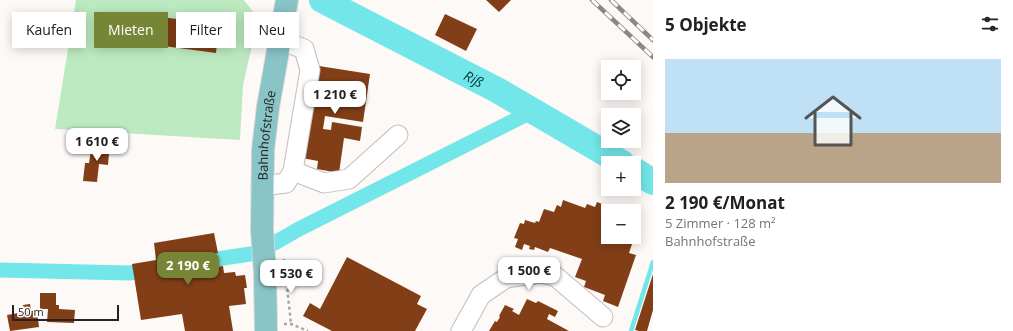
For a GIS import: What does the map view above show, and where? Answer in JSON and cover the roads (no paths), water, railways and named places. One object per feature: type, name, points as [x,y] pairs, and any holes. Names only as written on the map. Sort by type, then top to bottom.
[{"type":"main road","name":"Bahnhofstraße","points":[[285,12],[287,0]]},
{"type":"main road","name":"Bahnhofstraße","points":[[266,331],[261,186],[268,107],[279,48]]},
{"type":"main road","name":"Bahnhofstraße","points":[[264,263],[272,286],[282,331]]},
{"type":"street","points":[[261,186],[286,183],[293,171],[310,70],[304,49],[299,47]]},
{"type":"street","points":[[293,171],[324,183],[349,179],[398,135]]},
{"type":"street","points":[[461,331],[481,295],[506,278],[540,273],[555,276],[603,317]]},
{"type":"waterway","name":"Riß","points":[[322,0],[497,90],[610,156]]},
{"type":"waterway","points":[[177,265],[257,253],[299,229],[533,111]]},
{"type":"waterway","name":"Riß","points":[[641,174],[653,182]]},
{"type":"waterway","points":[[631,331],[653,262]]},
{"type":"waterway","points":[[0,270],[129,273],[154,269]]},
{"type":"railway","points":[[592,0],[653,57]]},
{"type":"railway","points":[[611,0],[653,40]]}]
